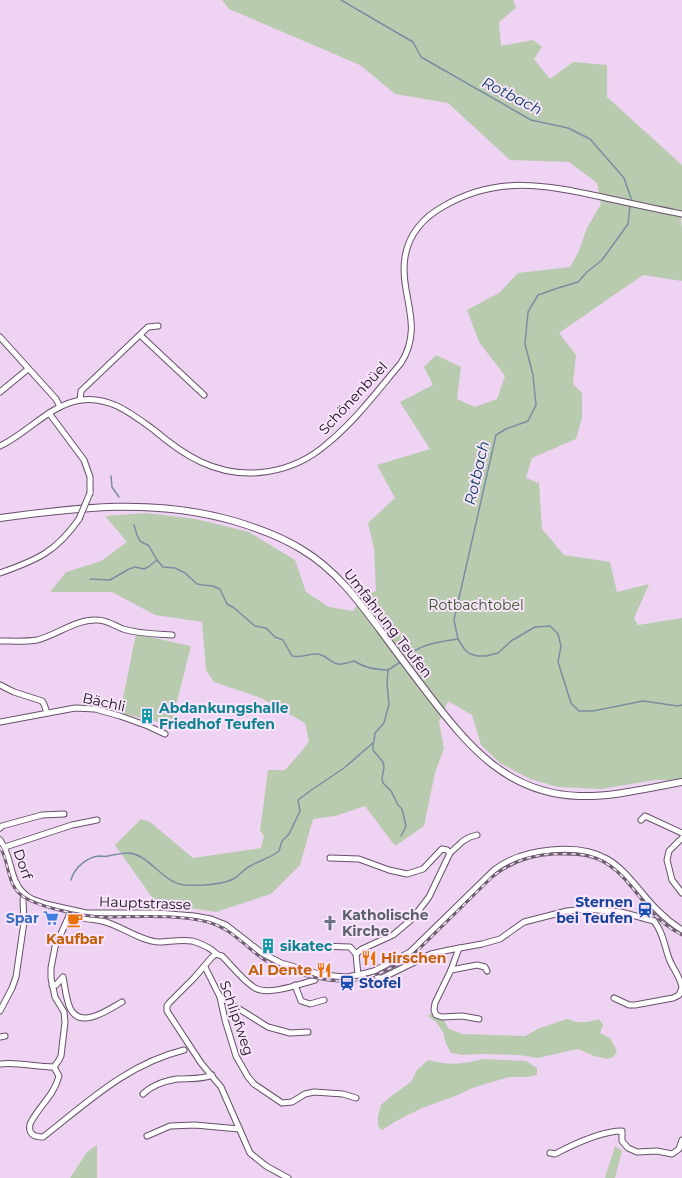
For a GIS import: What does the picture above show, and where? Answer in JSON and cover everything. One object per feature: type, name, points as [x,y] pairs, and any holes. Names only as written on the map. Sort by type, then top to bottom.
[{"type":"main road","name":"Umfahrung Teufen","points":[[0,518],[68,509],[125,506],[159,507],[195,512],[235,521],[274,535],[300,548],[322,563],[334,574],[360,604],[460,735],[482,757],[503,773],[523,784],[543,791],[565,795],[593,796],[620,793],[682,782]]},
{"type":"street","name":"Schönenbüel","points":[[80,400],[97,400],[124,408],[177,448],[200,462],[239,473],[259,473],[281,469],[299,462],[327,444],[355,416],[402,363],[408,351],[411,340],[412,326],[404,268],[407,246],[412,235],[428,216],[438,209],[481,190],[528,184],[564,189],[682,214]]},
{"type":"street","points":[[0,446],[15,438],[49,412],[80,400],[81,391],[140,334],[148,327],[158,326]]},
{"type":"street","points":[[140,334],[204,395]]},
{"type":"street","points":[[0,336],[56,399],[60,407]]},
{"type":"street","points":[[0,392],[28,368]]},
{"type":"street","points":[[0,573],[46,554],[62,541],[79,519],[90,493],[90,477],[84,460],[49,412]]},
{"type":"street","points":[[0,641],[37,640],[73,625],[98,620],[114,624],[123,629],[141,633],[172,635]]},
{"type":"street","points":[[0,685],[14,692],[42,701],[47,713]]},
{"type":"street","name":"Bächli","points":[[0,722],[75,708],[95,709],[141,724],[165,734]]},
{"type":"street","points":[[0,828],[2,826],[42,815],[64,814]]},
{"type":"street","points":[[641,820],[645,816],[682,833]]},
{"type":"street","points":[[5,847],[72,825],[97,820]]},
{"type":"street","points":[[356,954],[362,949],[393,935],[412,919],[429,897],[450,853],[463,841],[477,834]]},
{"type":"street","points":[[682,838],[669,851],[667,860],[672,880],[682,893]]},
{"type":"street","name":"Dorf","points":[[0,840],[5,847],[15,882],[24,894]]},
{"type":"street","points":[[330,858],[360,859],[389,870],[407,874],[423,869],[442,849],[447,850],[450,853]]},
{"type":"street","name":"Hauptstrasse","points":[[24,894],[32,899],[46,904],[79,912],[102,914],[157,913],[211,919],[230,928],[259,951],[274,960],[318,974],[338,977],[358,975],[374,971],[402,957],[414,949],[499,866],[517,856],[535,852],[573,849],[592,852],[612,862],[624,872],[661,914],[682,930]]},
{"type":"street","points":[[0,1011],[16,977],[24,922],[24,894]]},
{"type":"street","points":[[374,971],[378,978],[382,978],[431,954],[500,939],[524,922],[567,911],[585,909],[621,912],[654,921],[660,929],[671,964],[681,980],[682,987],[679,995],[673,998],[635,1006],[629,1005],[614,998]]},
{"type":"street","points":[[0,1064],[45,1067],[54,1066],[61,1056],[65,1022],[64,1012],[52,986],[51,968],[52,955],[70,910]]},
{"type":"street","points":[[79,912],[78,916],[82,918],[103,921],[149,940],[157,942],[179,940],[192,941],[204,945],[216,954],[222,956],[256,988],[268,991],[296,985],[315,980],[318,974]]},
{"type":"street","points":[[654,921],[661,914]]},
{"type":"street","points":[[319,946],[350,947],[356,954],[358,975]]},
{"type":"street","points":[[459,948],[451,970],[435,1003],[434,1010],[436,1014],[442,1017],[462,1016],[479,1019]]},
{"type":"street","points":[[216,954],[169,1003],[167,1008],[168,1015],[201,1063],[221,1087],[245,1145],[254,1157],[266,1166],[288,1178]]},
{"type":"street","points":[[451,970],[477,965],[484,967],[487,971]]},
{"type":"street","name":"Schlipfweg","points":[[205,967],[220,996],[225,1020],[236,1056],[248,1077],[254,1084],[282,1103],[292,1102],[305,1094],[314,1092],[343,1094],[356,1098]]},
{"type":"street","points":[[52,986],[56,985],[63,977],[69,1006],[72,1012],[78,1017],[84,1018],[98,1015],[122,1002]]},
{"type":"street","points":[[296,985],[301,1001],[310,1004],[324,1000]]},
{"type":"street","points":[[220,996],[268,1027],[290,1033],[308,1032]]},
{"type":"street","points":[[54,1066],[59,1076],[57,1084],[30,1124],[29,1130],[31,1134],[36,1137],[43,1137],[105,1088],[133,1069],[166,1054],[184,1050]]},
{"type":"street","points":[[143,1094],[150,1088],[176,1080],[198,1079],[212,1075]]},
{"type":"street","points":[[147,1136],[170,1126],[195,1125],[239,1129]]},
{"type":"street","points":[[550,1153],[555,1154],[592,1137],[615,1131],[622,1131],[622,1141],[628,1148],[642,1152],[657,1151],[672,1154],[679,1149],[682,1140]]},
{"type":"green space","name":"Rotbachtobel","points":[[222,0],[513,0],[516,8],[499,22],[501,46],[533,40],[542,47],[534,59],[550,79],[573,62],[607,65],[607,97],[682,165],[682,281],[643,275],[559,333],[576,355],[573,384],[582,393],[582,418],[576,439],[532,458],[526,478],[539,483],[542,529],[564,555],[610,562],[617,592],[649,584],[634,618],[638,625],[682,618],[682,778],[655,780],[601,789],[558,787],[530,779],[500,763],[481,745],[472,715],[448,701],[439,722],[444,748],[435,773],[424,826],[395,846],[365,806],[335,816],[313,819],[300,865],[271,894],[216,912],[156,903],[115,845],[141,819],[150,822],[193,858],[261,848],[264,836],[260,831],[268,770],[285,770],[301,752],[309,741],[305,723],[261,698],[214,682],[206,670],[202,622],[155,615],[112,592],[50,592],[66,572],[101,561],[127,542],[105,516],[146,513],[196,519],[249,532],[295,560],[306,592],[329,607],[353,611],[363,595],[376,591],[374,549],[368,523],[395,498],[377,465],[430,449],[400,402],[433,385],[424,367],[436,355],[461,367],[457,399],[475,407],[497,399],[505,376],[479,342],[467,310],[499,293],[518,273],[570,267],[578,253],[587,228],[601,204],[597,183],[569,162],[510,160],[448,103],[395,94],[360,65],[229,9]]},
{"type":"green space","points":[[136,634],[191,646],[171,725],[120,713]]},
{"type":"green space","points":[[434,1010],[442,1017],[449,1029],[463,1034],[525,1036],[540,1028],[567,1019],[577,1022],[587,1022],[599,1019],[603,1025],[600,1033],[610,1038],[617,1051],[613,1057],[607,1059],[594,1056],[578,1049],[537,1058],[519,1055],[463,1055],[451,1053],[446,1044],[443,1032],[437,1023],[428,1016]]},
{"type":"green space","points":[[482,1059],[526,1061],[537,1068],[537,1075],[528,1077],[509,1077],[472,1088],[458,1095],[422,1108],[382,1130],[378,1126],[378,1116],[381,1105],[411,1082],[417,1070],[428,1060],[455,1064]]},
{"type":"green space","points":[[97,1145],[97,1178],[70,1178],[87,1152]]},
{"type":"green space","points":[[615,1146],[622,1151],[615,1178],[605,1178]]},
{"type":"waterway","name":"Rotbach","points":[[341,0],[413,42],[421,57],[531,120],[568,128],[590,139],[624,178],[631,202]]},
{"type":"waterway","name":"Rotbach","points":[[630,205],[628,224],[602,260],[587,272],[578,282],[538,295],[528,312],[525,344],[533,375],[536,405],[528,421],[506,429],[496,435],[454,620],[458,639],[465,650],[470,654],[478,656],[498,653],[511,641],[535,627],[550,626],[558,634],[561,646],[558,662],[571,703],[579,711],[593,711],[643,701],[678,706],[682,705]]},
{"type":"waterway","points":[[111,476],[112,487],[119,497]]},
{"type":"waterway","points":[[134,525],[140,541],[149,546],[157,560]]},
{"type":"waterway","points":[[90,579],[110,580],[135,567],[144,569],[157,560],[163,567],[175,568],[185,573],[197,584],[213,586],[220,589],[227,604],[255,626],[266,628],[275,637],[283,640],[292,656],[298,657],[319,654],[338,664],[354,661],[370,668],[388,670]]},
{"type":"waterway","points":[[405,658],[423,647],[458,639]]},
{"type":"waterway","points":[[71,880],[78,867],[90,858],[128,853],[146,860],[178,884],[211,884],[224,882],[235,878],[245,869],[276,853],[279,851],[282,841],[289,834],[300,811],[298,800],[344,768],[374,742],[375,733],[384,723],[389,704],[387,684],[388,670],[402,661]]},
{"type":"waterway","points":[[373,743],[373,750],[383,762],[383,783],[391,791],[398,805],[402,809],[406,826],[401,836]]},
{"type":"railway","points":[[0,847],[14,887],[24,897],[35,903],[47,907],[92,916],[170,917],[195,919],[208,922],[223,928],[270,963],[299,974],[330,980],[348,981],[369,977],[398,964],[416,952],[492,877],[514,863],[537,856],[571,854],[584,855],[599,860],[617,871],[656,916],[666,925],[682,935]]},
{"type":"place","name":"Abdankungshalle Friedhof Teufen","points":[[147,716]]},
{"type":"place","name":"Sternen bei Teufen","points":[[645,910]]},
{"type":"place","name":"Spar","points":[[51,918]]},
{"type":"place","name":"Kaufbar","points":[[75,920]]},
{"type":"place","name":"Katholische Kirche","points":[[330,923]]},
{"type":"place","name":"sikatec","points":[[268,946]]},
{"type":"place","name":"Hirschen","points":[[369,958]]},
{"type":"place","name":"Al Dente","points":[[324,970]]},
{"type":"place","name":"Stofel","points":[[347,983]]}]
